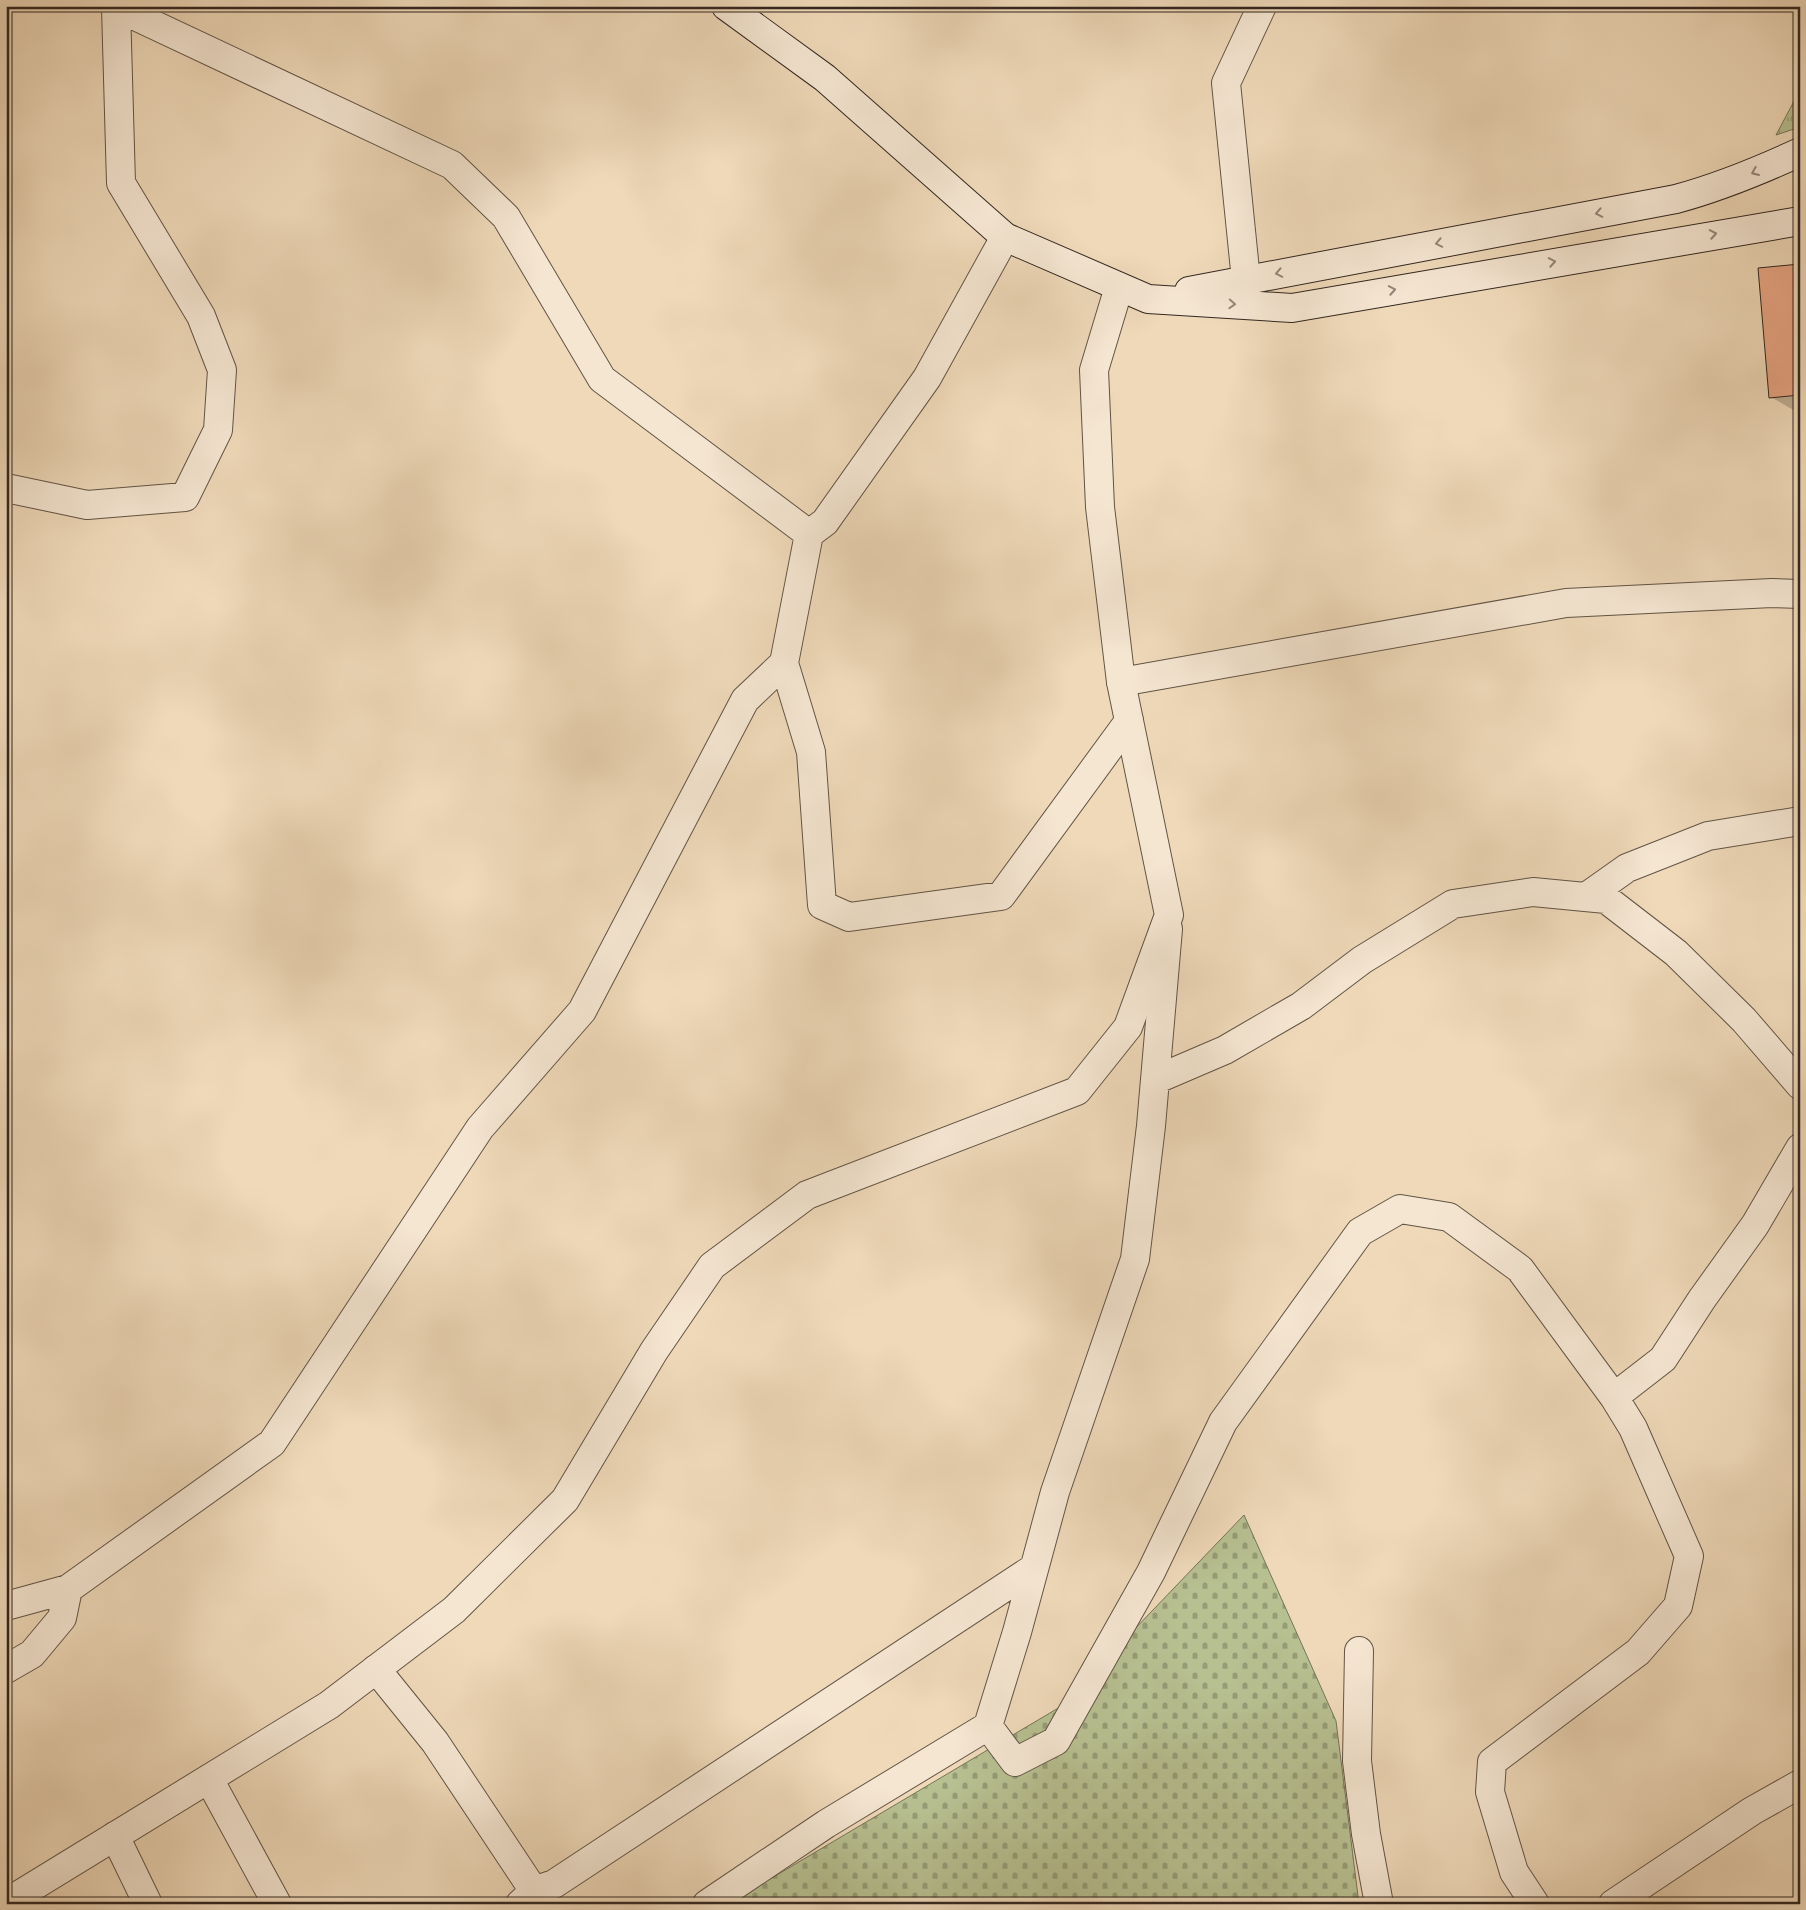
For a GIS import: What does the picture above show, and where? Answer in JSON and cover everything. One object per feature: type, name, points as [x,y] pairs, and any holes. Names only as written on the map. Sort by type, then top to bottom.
[{"type":"street","points":[[726,6],[824,78],[1005,237],[1148,299],[1292,308],[1800,221]]},
{"type":"street","points":[[1246,280],[1226,84],[1262,6]]},
{"type":"street","points":[[6,488],[86,505],[185,497],[218,430],[222,370],[205,325],[121,183],[115,7],[452,165],[506,217],[602,379],[809,534]]},
{"type":"street","points":[[1148,299],[1676,199],[1715,188],[1800,152]]},
{"type":"street","points":[[1005,237],[927,378],[825,522],[809,534],[784,663],[811,752],[822,904],[849,917],[1001,896],[1129,721]]},
{"type":"street","points":[[707,1904],[826,1824],[988,1726],[1055,1492],[1135,1259],[1155,1080],[1169,915],[1121,682],[1100,506],[1094,370],[1119,286]]},
{"type":"street","points":[[1121,682],[1566,603],[1772,593],[1800,594]]},
{"type":"street","points":[[6,1606],[68,1588],[272,1443],[480,1128],[582,1010],[745,700],[784,663]]},
{"type":"street","points":[[1586,897],[1627,868],[1708,836],[1800,822]]},
{"type":"street","points":[[1155,1080],[1234,1045],[1301,1006],[1362,960],[1453,904],[1532,892],[1606,899],[1676,953],[1744,1020],[1800,1085]]},
{"type":"street","points":[[6,1903],[329,1704],[454,1610],[565,1500],[654,1351],[712,1266],[807,1195],[1077,1091],[1128,1027],[1169,915]]},
{"type":"street","points":[[1614,1397],[1663,1359],[1702,1299],[1756,1225],[1800,1148]]},
{"type":"street","points":[[988,1726],[1015,1762],[1056,1741],[1151,1572],[1223,1422],[1360,1232],[1400,1209],[1449,1217],[1520,1269],[1614,1397],[1633,1428],[1689,1556],[1678,1606],[1638,1652],[1492,1762],[1490,1792],[1514,1872],[1536,1904]]},
{"type":"street","points":[[376,1669],[435,1742],[527,1897],[554,1884],[1034,1568]]},
{"type":"street","points":[[6,1669],[32,1654],[62,1618],[68,1588]]},
{"type":"street","points":[[1359,1651],[1357,1761],[1366,1834],[1379,1904]]},
{"type":"street","points":[[209,1779],[277,1904]]},
{"type":"street","points":[[1613,1904],[1752,1811],[1800,1784]]},
{"type":"street","points":[[115,1836],[148,1904]]},
{"type":"green space","points":[[1800,90],[1800,127],[1776,135]]},
{"type":"green space","points":[[1244,1515],[1336,1721],[1359,1904],[728,1904],[1060,1707]]},
{"type":"building","points":[[1800,264],[1800,395],[1769,398],[1758,268]]}]
